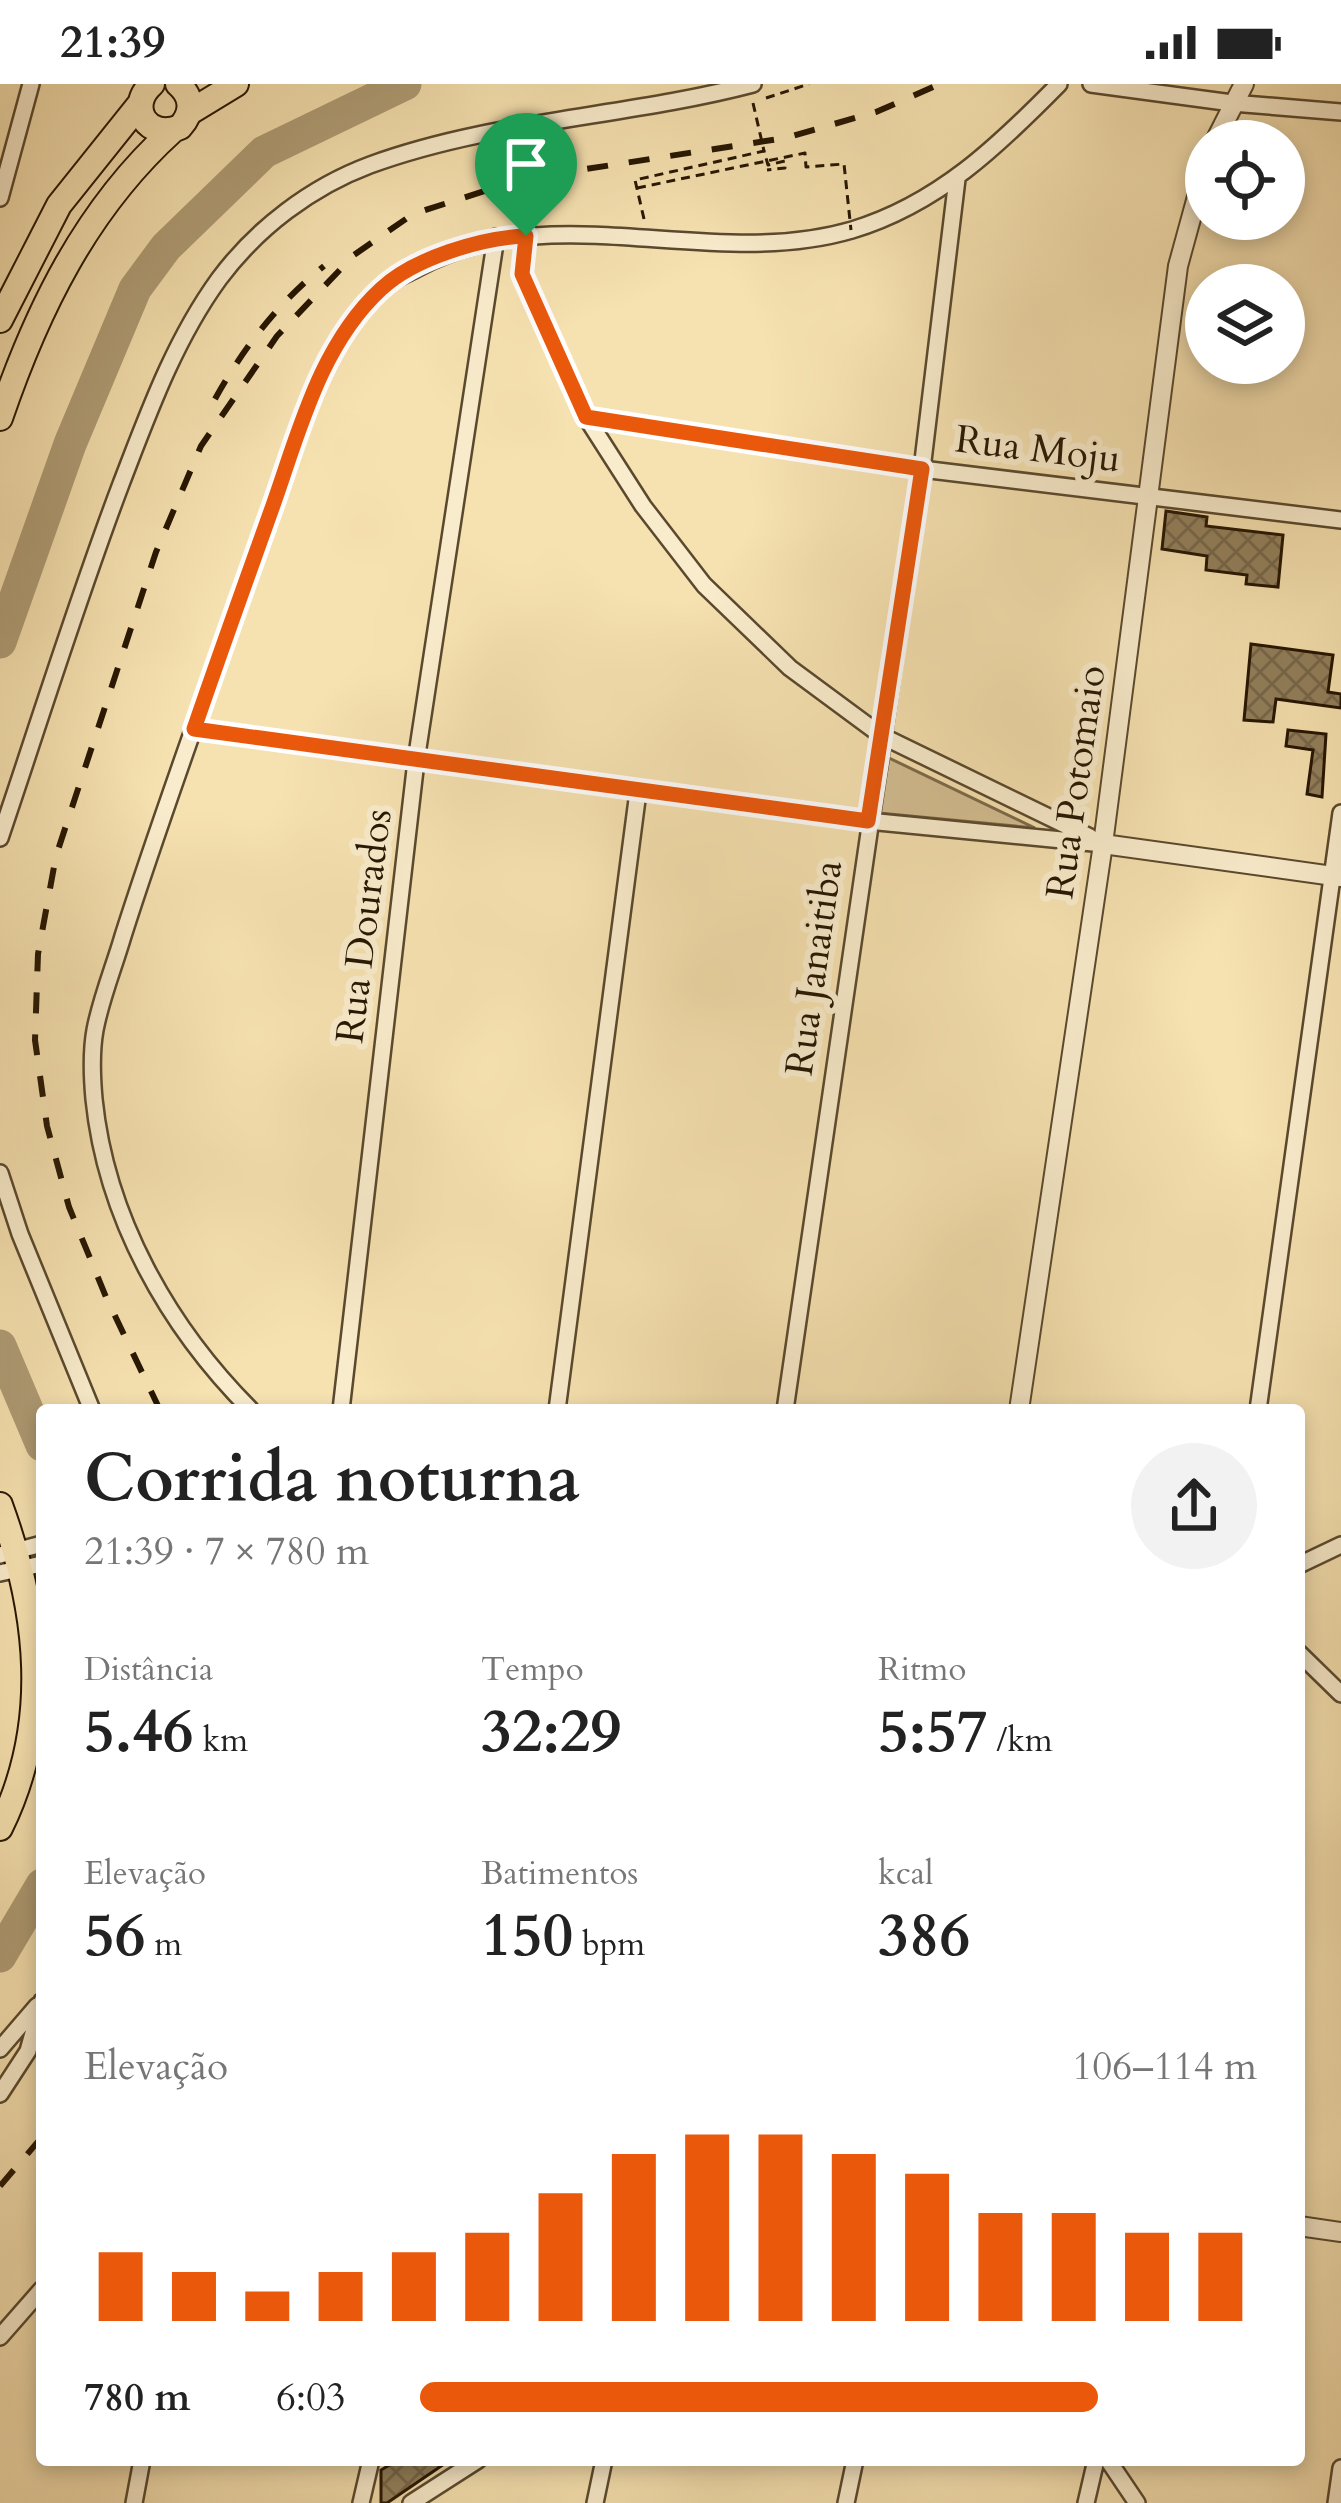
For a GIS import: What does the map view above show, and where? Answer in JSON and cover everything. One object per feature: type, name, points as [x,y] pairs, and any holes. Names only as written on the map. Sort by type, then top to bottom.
[{"type":"main road","points":[[178,84],[188,94],[190,112]]},
{"type":"main road","points":[[0,418],[32,332],[69,256],[112,193],[190,112],[236,84]]},
{"type":"main road","points":[[140,92],[149,126],[172,131]]},
{"type":"main road","points":[[0,320],[59,205],[140,92]]},
{"type":"main road","points":[[0,1505],[23,1559],[35,1700],[23,1765],[0,1828]]},
{"type":"street","points":[[0,198],[31,84]]},
{"type":"street","points":[[0,838],[92,558],[156,391],[220,278],[260,235],[308,194],[369,166],[430,147],[753,84]]},
{"type":"street","points":[[246,1404],[183,1331],[128,1231],[106,1170],[94,1101],[94,1035],[103,996],[298,428],[338,344],[382,288],[439,256],[496,237],[743,244],[791,242],[850,230],[904,209],[957,179],[1059,84]]},
{"type":"street","points":[[1091,84],[1341,112]]},
{"type":"street","points":[[1224,120],[1244,84]]},
{"type":"street","name":"Rua Janaitiba","points":[[786,1404],[922,469],[957,179]]},
{"type":"street","points":[[526,236],[522,274],[586,417],[643,506],[704,585],[790,668],[882,736],[1103,844]]},
{"type":"street","name":"Rua Dourados","points":[[341,1404],[416,761],[496,237]]},
{"type":"street","name":"Rua Potomaio","points":[[1020,1404],[1185,240]]},
{"type":"street","name":"Rua Moju","points":[[586,417],[922,469],[1341,520]]},
{"type":"street","points":[[194,729],[868,821],[1103,844],[1337,876]]},
{"type":"street","points":[[558,1404],[638,791]]},
{"type":"street","points":[[1259,1404],[1337,876],[1341,813]]},
{"type":"street","points":[[0,1173],[90,1404]]},
{"type":"street","points":[[1305,1562],[1341,1545]]},
{"type":"street","points":[[1305,1660],[1341,1694]]},
{"type":"street","points":[[0,2049],[36,2008]]},
{"type":"street","points":[[0,2094],[28,2050],[36,2022]]},
{"type":"street","points":[[1305,2227],[1341,2232]]},
{"type":"street","points":[[0,2337],[36,2296]]},
{"type":"street","points":[[134,2503],[141,2466]]},
{"type":"street","points":[[362,2503],[369,2466]]},
{"type":"street","points":[[411,2503],[469,2466]]},
{"type":"street","points":[[595,2503],[603,2466]]},
{"type":"street","points":[[846,2503],[854,2466]]},
{"type":"street","points":[[1086,2503],[1095,2466]]},
{"type":"street","points":[[1112,2466],[1137,2503]]},
{"type":"street","points":[[1336,2503],[1341,2468]]},
{"type":"path","points":[[767,170],[785,168],[785,161],[768,165],[753,103],[809,84]]},
{"type":"path","points":[[648,238],[635,180],[764,151]]},
{"type":"path","points":[[637,188],[805,153],[806,167],[844,164],[850,230]]},
{"type":"shaded area","points":[[889,758],[1035,828],[879,813]]},
{"type":"building","points":[[1166,511],[1207,517],[1206,526],[1283,535],[1278,587],[1246,584],[1247,575],[1206,570],[1207,556],[1162,549]]},
{"type":"building","points":[[1251,644],[1333,655],[1328,692],[1341,694],[1341,708],[1276,699],[1273,722],[1244,720]]},
{"type":"building","points":[[1288,730],[1326,734],[1322,797],[1307,794],[1313,750],[1286,746]]},
{"type":"building","points":[[441,2466],[387,2503],[381,2503],[381,2470]]},
{"type":"waterway","points":[[0,642],[70,444],[135,289],[166,247],[264,152],[405,84]]},
{"type":"waterway","points":[[0,1346],[36,1431]]},
{"type":"waterway","points":[[0,1956],[36,1895]]},
{"type":"railway","points":[[157,1404],[69,1207],[47,1126],[35,1040],[38,954],[56,856],[156,552],[201,446],[277,336],[354,255],[413,214],[522,179],[785,138],[876,112],[940,84]]},
{"type":"railway","points":[[215,399],[263,327],[324,266]]},
{"type":"railway","points":[[0,2186],[36,2144]]},
{"type":"route","points":[[526,236],[522,274],[586,417],[922,469],[868,821],[194,729],[298,428],[338,344],[382,288],[439,256],[496,237],[526,236]]}]
